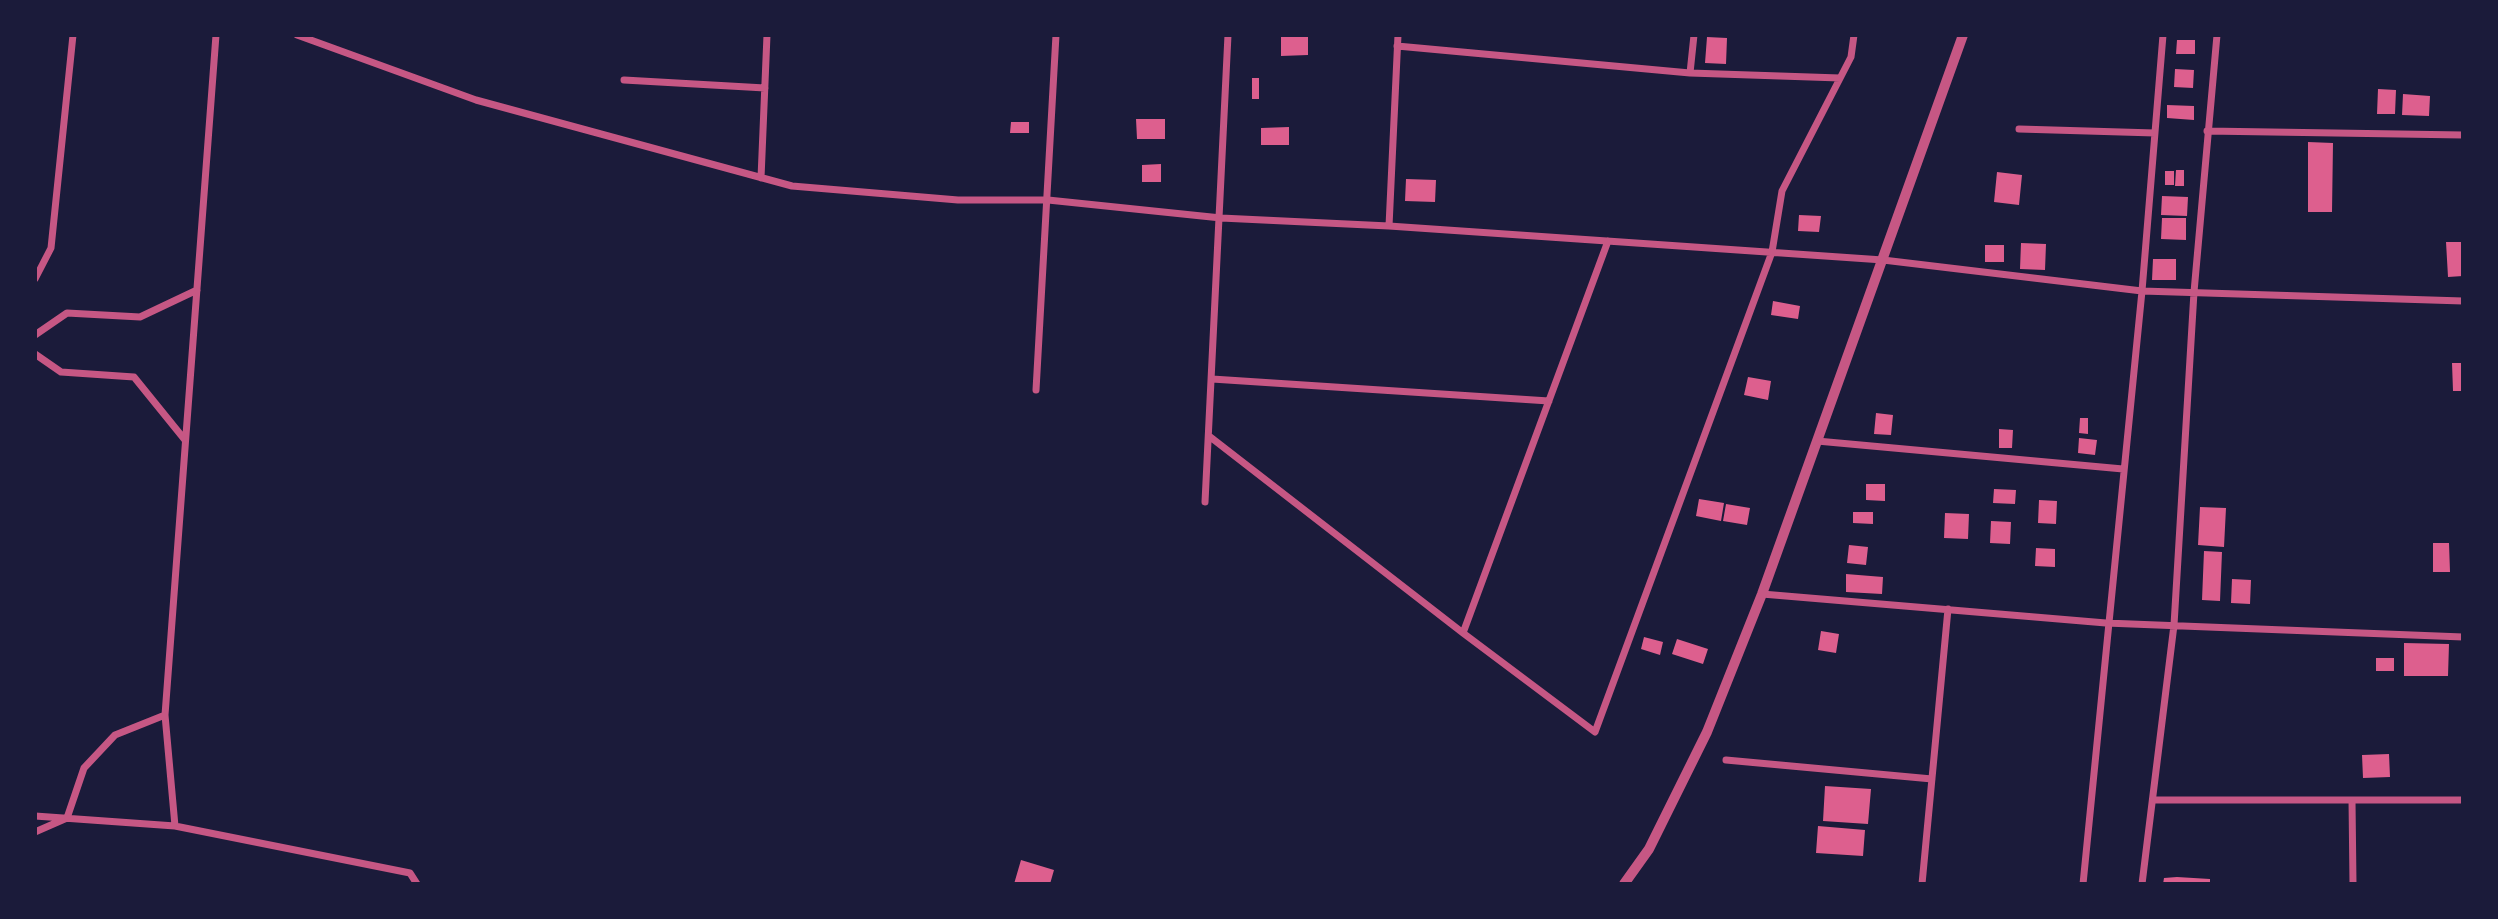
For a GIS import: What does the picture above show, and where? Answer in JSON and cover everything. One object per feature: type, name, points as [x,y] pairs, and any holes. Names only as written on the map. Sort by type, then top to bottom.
[{"type":"street","points":[[35,279],[51,248],[73,35]]},
{"type":"street","points":[[175,826],[165,715],[216,35]]},
{"type":"street","points":[[297,35],[476,100],[792,186],[958,200],[1048,200],[1222,218],[1389,226],[1772,252],[1883,261],[2142,290],[2463,301]]},
{"type":"street","points":[[761,178],[766,35]]},
{"type":"street","points":[[1036,390],[1056,35]]},
{"type":"street","points":[[1205,502],[1222,218],[1228,35]]},
{"type":"street","points":[[1389,226],[1398,35]]},
{"type":"street","points":[[1690,73],[1694,35]]},
{"type":"street","points":[[1209,436],[1462,633],[1595,732],[1772,252],[1782,191],[1851,57],[1854,35]]},
{"type":"street","points":[[1624,884],[1649,849],[1707,732],[1762,594],[1963,35]]},
{"type":"street","points":[[2083,884],[2106,623],[2142,290],[2163,35]]},
{"type":"street","points":[[2142,884],[2174,625],[2194,292],[2217,35]]},
{"type":"street","points":[[1397,46],[1690,73],[1840,78]]},
{"type":"street","points":[[624,80],[765,88]]},
{"type":"street","points":[[2020,129],[2155,133]]},
{"type":"street","points":[[2207,131],[2463,135]]},
{"type":"street","points":[[1462,633],[1608,241]]},
{"type":"street","points":[[35,335],[67,313],[140,317],[197,290]]},
{"type":"street","points":[[35,354],[61,372],[134,377],[185,440]]},
{"type":"street","points":[[1212,379],[1549,401]]},
{"type":"street","points":[[1817,441],[2123,469]]},
{"type":"street","points":[[1762,594],[2106,623],[2463,638]]},
{"type":"street","points":[[1922,884],[1948,610]]},
{"type":"street","points":[[35,832],[66,818],[84,768],[116,735],[165,715]]},
{"type":"street","points":[[1726,761],[1932,779]]},
{"type":"street","points":[[2152,800],[2463,800]]},
{"type":"street","points":[[2352,800],[2353,884]]},
{"type":"street","points":[[35,816],[175,826],[410,873],[417,884]]},
{"type":"building","points":[[1281,35],[1308,35],[1308,55],[1281,56]]},
{"type":"building","points":[[1707,37],[1727,38],[1726,64],[1705,63]]},
{"type":"building","points":[[2177,40],[2195,40],[2195,54],[2176,54]]},
{"type":"building","points":[[2175,69],[2194,70],[2193,88],[2174,87]]},
{"type":"building","points":[[1252,78],[1259,78],[1259,99],[1252,99]]},
{"type":"building","points":[[2378,89],[2396,90],[2395,114],[2377,114]]},
{"type":"building","points":[[2403,94],[2430,96],[2429,116],[2402,115]]},
{"type":"building","points":[[2167,105],[2194,106],[2194,120],[2167,118]]},
{"type":"building","points":[[1136,119],[1165,119],[1165,139],[1137,139]]},
{"type":"building","points":[[1011,122],[1029,122],[1029,133],[1010,133]]},
{"type":"building","points":[[1289,127],[1289,145],[1261,145],[1261,128]]},
{"type":"building","points":[[2308,142],[2333,143],[2332,212],[2308,212]]},
{"type":"building","points":[[1161,164],[1161,182],[1142,182],[1142,165]]},
{"type":"building","points":[[2176,170],[2184,170],[2184,186],[2175,186]]},
{"type":"building","points":[[2165,171],[2174,171],[2174,185],[2165,185]]},
{"type":"building","points":[[1997,172],[2022,175],[2019,205],[1994,202]]},
{"type":"building","points":[[1406,179],[1436,180],[1435,202],[1405,201]]},
{"type":"building","points":[[2162,196],[2188,197],[2187,216],[2161,215]]},
{"type":"building","points":[[1799,215],[1821,216],[1819,232],[1798,231]]},
{"type":"building","points":[[2162,218],[2186,218],[2186,240],[2161,239]]},
{"type":"building","points":[[2446,242],[2463,242],[2463,276],[2448,277]]},
{"type":"building","points":[[2021,243],[2046,244],[2045,270],[2020,269]]},
{"type":"building","points":[[1985,245],[2004,245],[2004,262],[1985,262]]},
{"type":"building","points":[[2153,259],[2176,259],[2176,280],[2152,280]]},
{"type":"building","points":[[1773,301],[1800,306],[1798,319],[1771,315]]},
{"type":"building","points":[[2452,363],[2463,363],[2463,391],[2453,391]]},
{"type":"building","points":[[1748,377],[1771,381],[1768,400],[1744,395]]},
{"type":"building","points":[[1876,413],[1893,415],[1891,435],[1874,434]]},
{"type":"building","points":[[2080,418],[2088,418],[2088,434],[2079,433]]},
{"type":"building","points":[[1999,429],[2013,430],[2012,448],[1999,448]]},
{"type":"building","points":[[2079,438],[2097,440],[2095,455],[2078,453]]},
{"type":"building","points":[[1866,484],[1885,484],[1885,501],[1866,500]]},
{"type":"building","points":[[1994,489],[2016,490],[2015,504],[1993,503]]},
{"type":"building","points":[[1699,499],[1724,503],[1721,521],[1696,516]]},
{"type":"building","points":[[2039,500],[2057,501],[2056,524],[2038,523]]},
{"type":"building","points":[[1726,504],[1750,508],[1747,525],[1723,521]]},
{"type":"building","points":[[2200,507],[2226,508],[2224,547],[2198,545]]},
{"type":"building","points":[[1853,512],[1873,512],[1873,524],[1853,523]]},
{"type":"building","points":[[1945,513],[1969,514],[1968,539],[1944,538]]},
{"type":"building","points":[[1991,521],[2011,522],[2010,544],[1990,543]]},
{"type":"building","points":[[2433,543],[2449,543],[2450,572],[2433,572]]},
{"type":"building","points":[[1849,545],[1868,547],[1866,565],[1847,563]]},
{"type":"building","points":[[2036,548],[2055,549],[2055,567],[2035,566]]},
{"type":"building","points":[[2204,551],[2222,552],[2220,601],[2202,600]]},
{"type":"building","points":[[1846,574],[1883,577],[1882,594],[1846,592]]},
{"type":"building","points":[[2232,579],[2251,580],[2250,604],[2231,603]]},
{"type":"building","points":[[1821,631],[1839,634],[1836,653],[1818,650]]},
{"type":"building","points":[[1644,637],[1663,642],[1660,655],[1641,649]]},
{"type":"building","points":[[1677,639],[1708,649],[1703,664],[1672,654]]},
{"type":"building","points":[[2404,643],[2449,644],[2448,676],[2404,676]]},
{"type":"building","points":[[2376,658],[2394,658],[2394,671],[2376,671]]},
{"type":"building","points":[[2389,754],[2390,777],[2363,778],[2362,755]]},
{"type":"building","points":[[1825,786],[1871,789],[1868,824],[1823,821]]},
{"type":"building","points":[[1818,826],[1865,830],[1863,856],[1816,853]]},
{"type":"building","points":[[1021,860],[1054,870],[1050,884],[1014,884]]},
{"type":"building","points":[[2164,878],[2210,879],[2210,884],[2163,884]]}]
